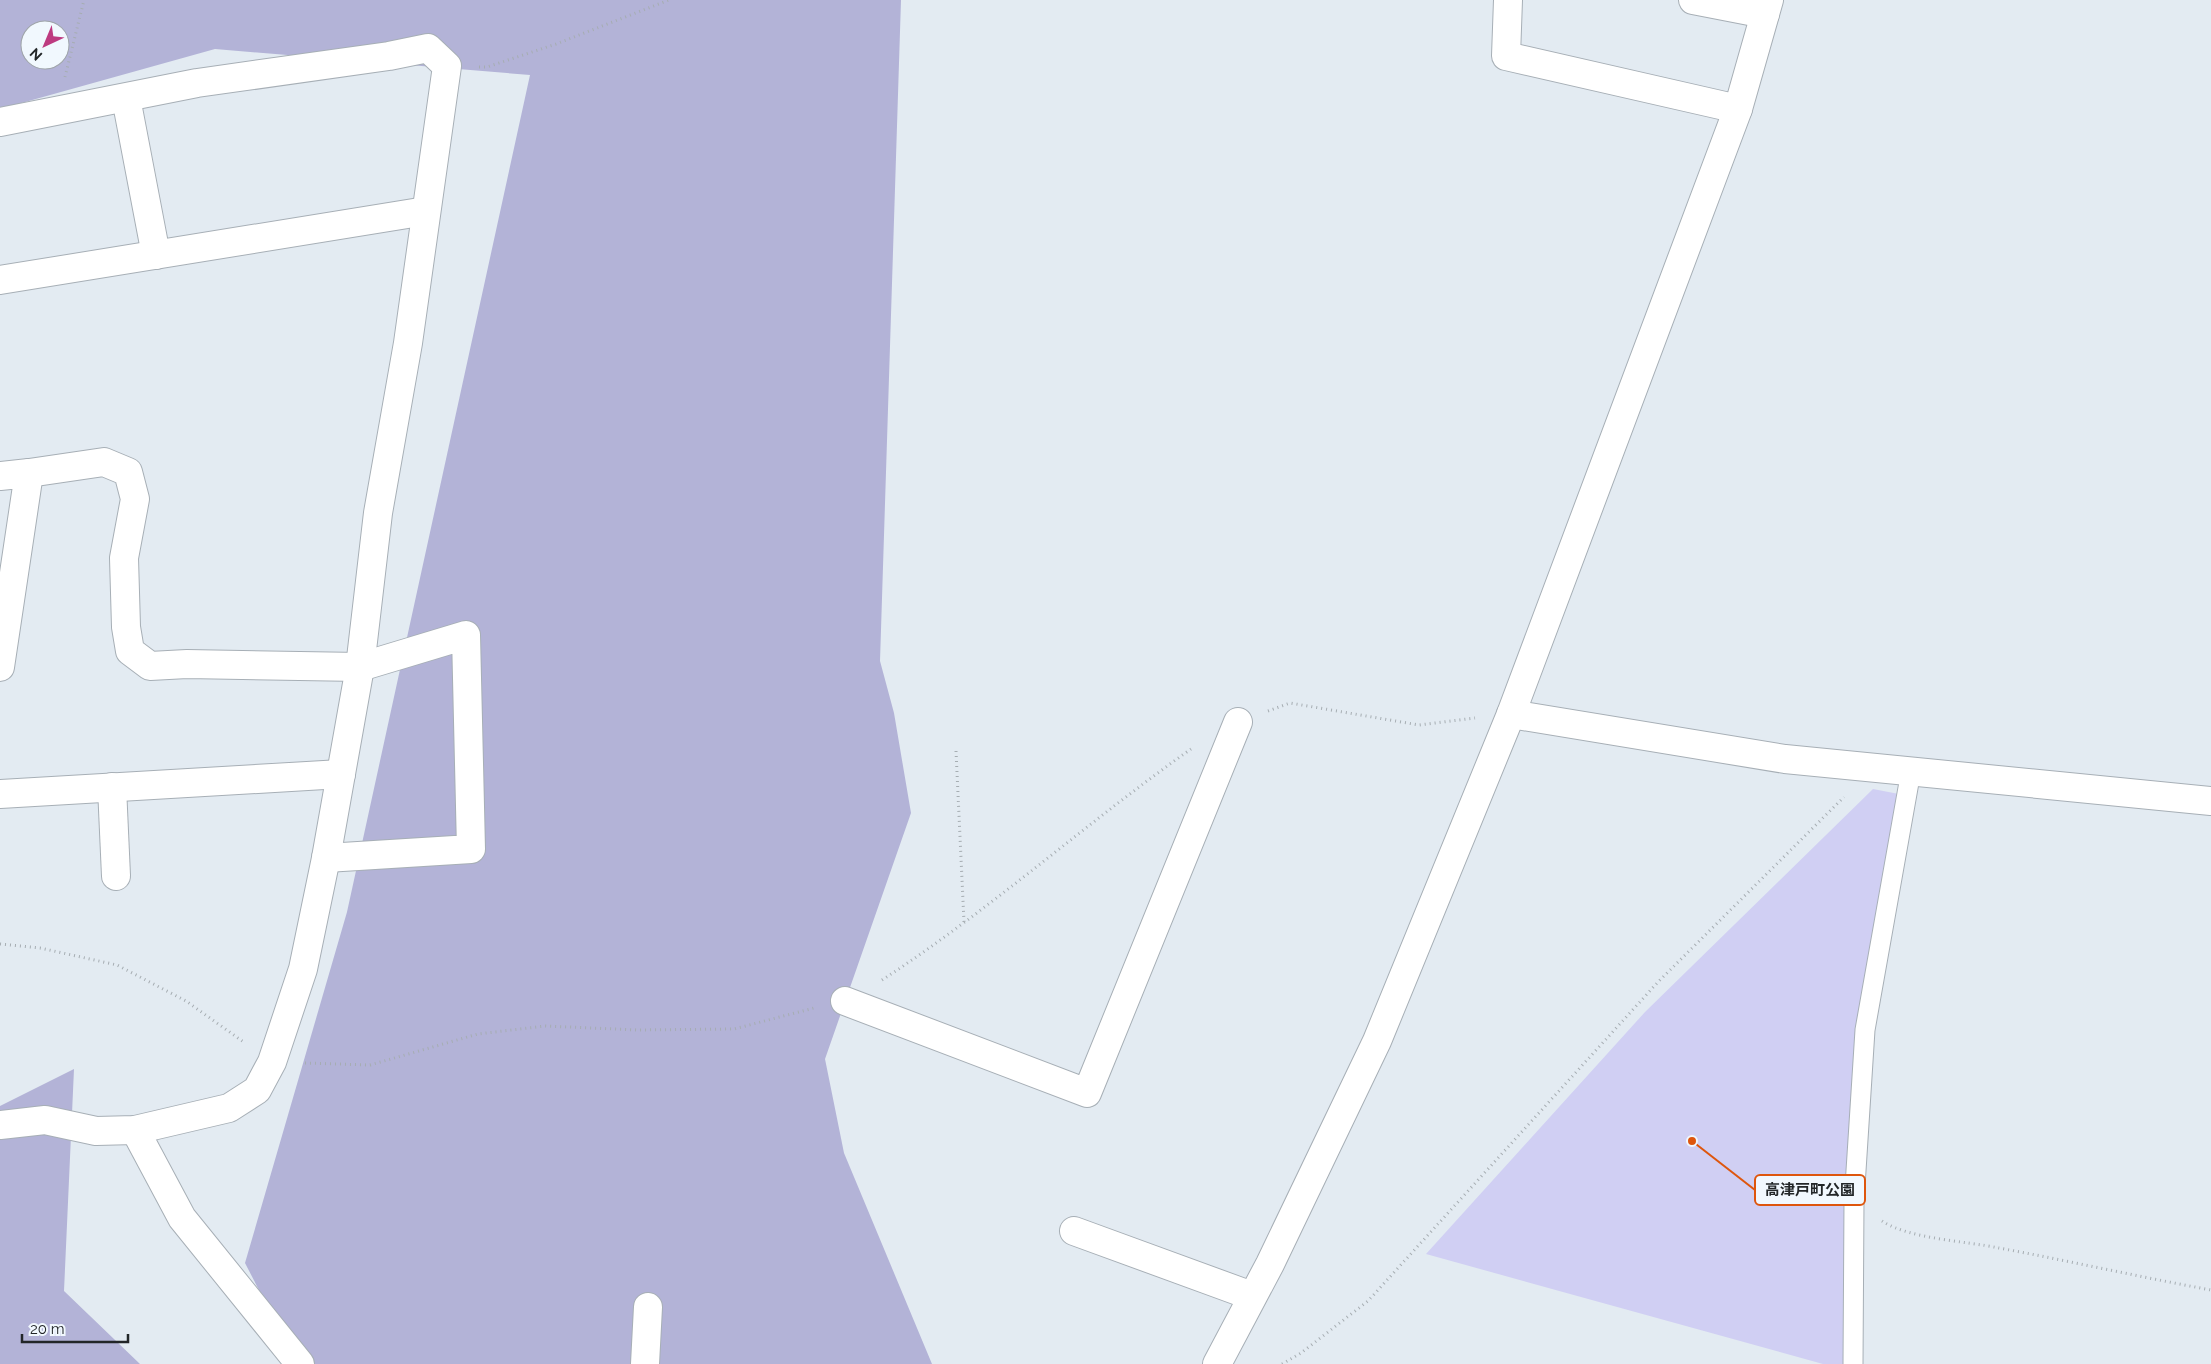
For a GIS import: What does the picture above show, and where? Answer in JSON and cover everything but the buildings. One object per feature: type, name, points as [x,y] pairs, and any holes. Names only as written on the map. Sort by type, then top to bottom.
[{"type":"street","points":[[1508,0],[1506,56],[1738,109]]},
{"type":"street","points":[[1217,1364],[1377,1041],[1510,714],[1738,109],[1767,7],[1693,0]]},
{"type":"street","points":[[0,122],[197,83],[389,56],[428,48],[447,66],[408,343],[378,513],[360,667],[304,969],[272,1062],[257,1090],[229,1108],[135,1130],[96,1131],[45,1120],[0,1125]]},
{"type":"street","points":[[126,98],[156,255]]},
{"type":"street","points":[[0,280],[426,212]]},
{"type":"street","points":[[0,476],[104,462],[128,472],[135,499],[124,558],[126,628],[130,651],[150,666],[187,664],[360,667],[466,635],[471,849],[326,858]]},
{"type":"street","points":[[0,667],[29,472]]},
{"type":"street","points":[[1510,714],[1785,759],[2211,801]]},
{"type":"street","points":[[845,1000],[1087,1093],[1238,722]]},
{"type":"street","points":[[0,794],[341,774]]},
{"type":"street","points":[[112,787],[116,876]]},
{"type":"street","points":[[135,1130],[182,1218],[300,1364]]},
{"type":"street","points":[[1074,1231],[1252,1296]]},
{"type":"street","points":[[646,1364],[648,1307]]},
{"type":"lane","points":[[1853,1364],[1854,1202],[1865,1030],[1911,772]]},
{"type":"path","points":[[57,112],[84,0]]},
{"type":"path","points":[[447,66],[487,67],[556,44],[669,0]]},
{"type":"path","points":[[1238,722],[1290,703],[1419,725],[1510,714]]},
{"type":"path","points":[[0,944],[40,948],[117,965],[186,1001],[272,1062],[370,1065],[478,1034],[545,1026],[638,1030],[734,1029],[845,1000],[878,982],[931,948],[1133,790],[1193,747]]},
{"type":"path","points":[[956,751],[964,922]]},
{"type":"path","points":[[1282,1364],[1301,1353],[1368,1301],[1658,982],[1873,768]]},
{"type":"path","points":[[1854,1202],[1892,1228],[2211,1290]]},
{"type":"shaded area","points":[[0,0],[901,0],[880,661],[894,713],[911,813],[825,1059],[844,1153],[932,1364],[297,1364],[245,1263],[347,912],[530,75],[215,49],[0,109]]},
{"type":"shaded area","points":[[1873,789],[1904,795],[1859,1029],[1847,1364],[1823,1364],[1426,1254],[1645,1012]]},
{"type":"shaded area","points":[[74,1069],[64,1291],[140,1364],[0,1364],[0,1106]]},
{"type":"place","name":"高津戸町公園","points":[[1692,1141]]}]
